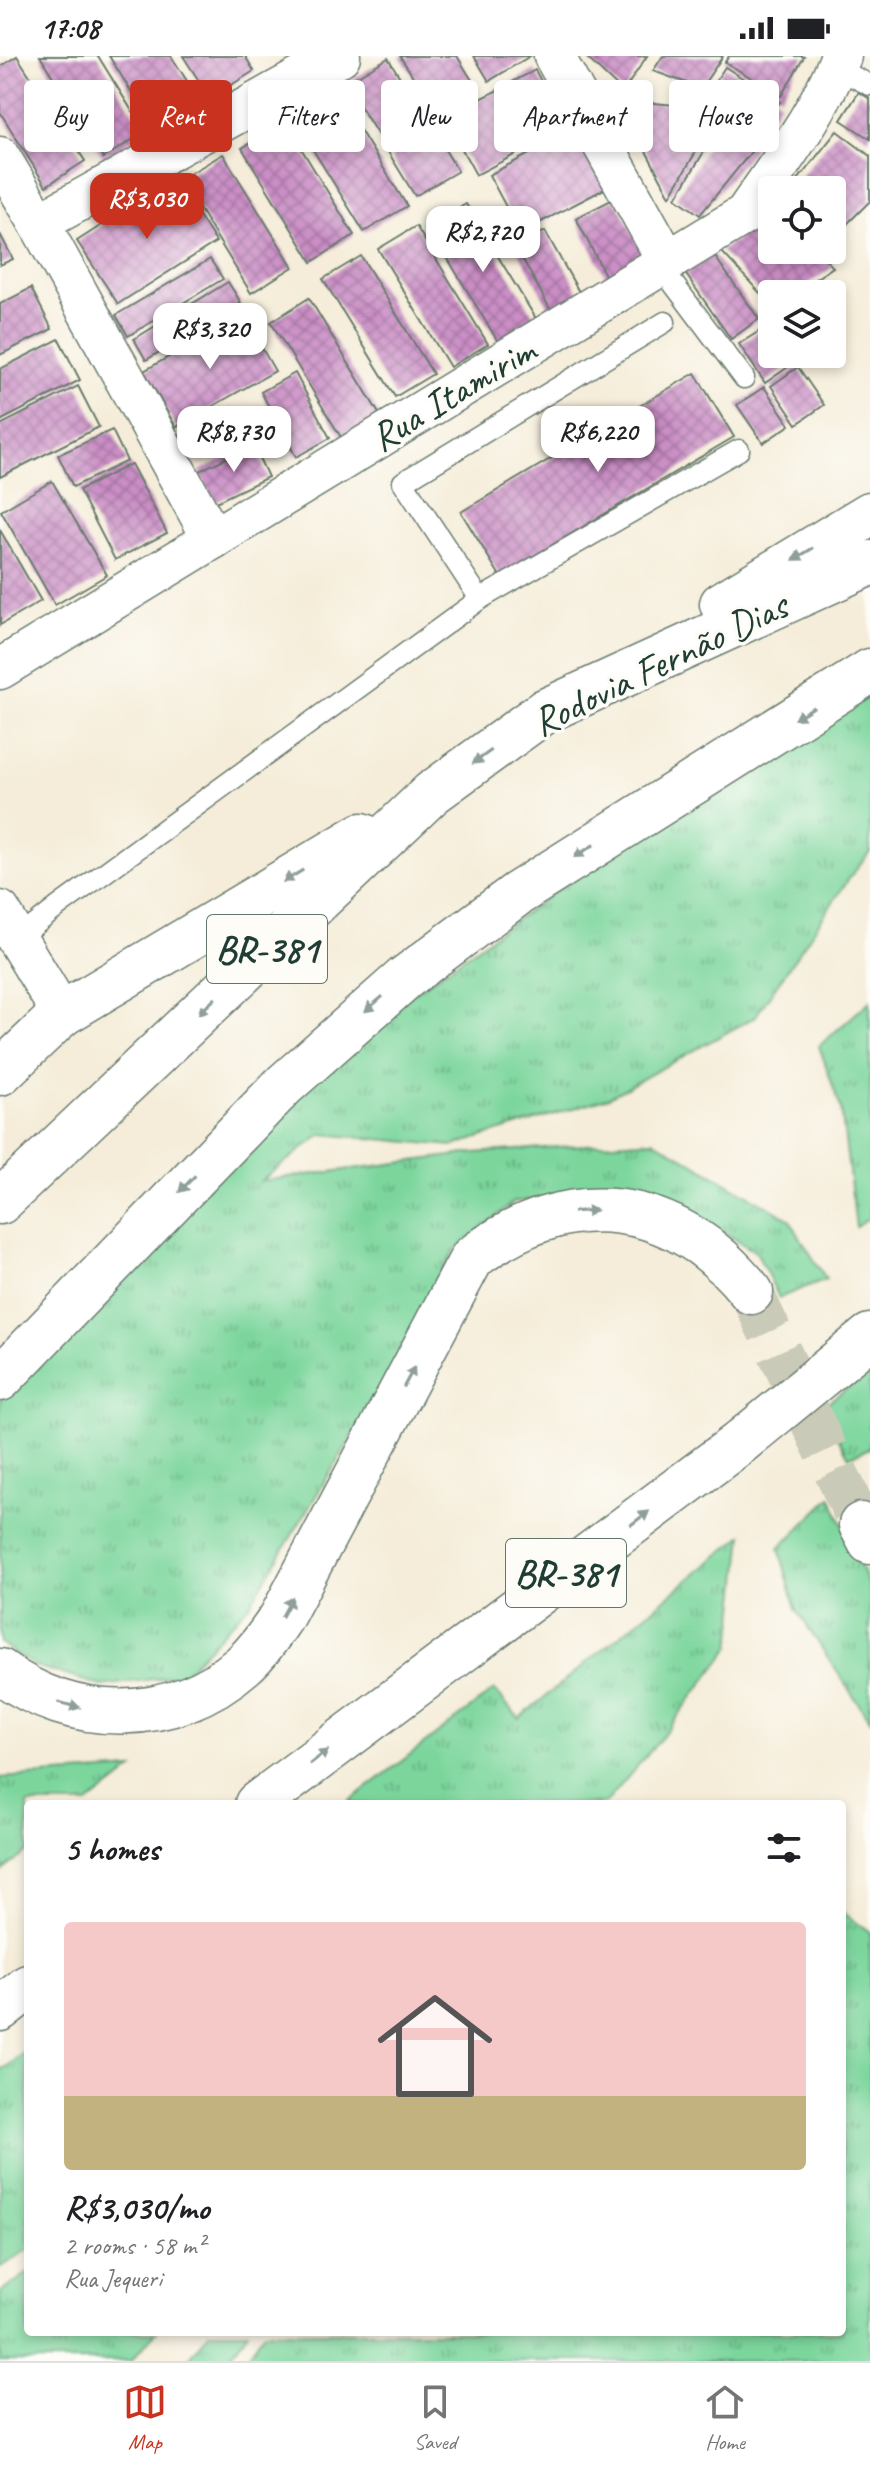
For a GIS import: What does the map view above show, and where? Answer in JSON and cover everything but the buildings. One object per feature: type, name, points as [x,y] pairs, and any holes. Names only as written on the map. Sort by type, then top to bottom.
[{"type":"main road","points":[[545,711],[870,514]]},
{"type":"main road","name":"Rodovia Fernão Dias","points":[[0,1202],[432,793],[545,711],[870,563]]},
{"type":"main road","points":[[0,1379],[265,1104],[405,978],[517,894],[870,671]]},
{"type":"main road","name":"BR-381","points":[[0,1073],[62,1014],[432,793]]},
{"type":"main road","points":[[0,1671],[43,1697],[71,1707],[102,1712],[133,1712],[163,1708],[192,1698],[243,1665],[264,1643],[281,1618],[472,1258],[495,1240],[521,1226],[549,1216],[579,1211],[608,1210],[636,1214],[689,1235],[733,1270],[751,1292]]},
{"type":"main road","name":"BR-381","points":[[262,1800],[738,1444],[870,1336]]},
{"type":"main road","points":[[0,2009],[24,1990]]},
{"type":"street","points":[[39,223],[340,56]]},
{"type":"street","points":[[554,56],[664,264]]},
{"type":"street","name":"Rua Itamirim","points":[[0,669],[745,214],[849,69]]},
{"type":"street","points":[[0,157],[213,539]]},
{"type":"street","points":[[8,926],[62,1014]]},
{"type":"lane","points":[[664,264],[744,378]]},
{"type":"lane","points":[[480,599],[403,482],[665,322]]},
{"type":"lane","points":[[8,926],[59,906],[480,599],[739,450]]},
{"type":"green space","points":[[870,680],[870,852],[755,1017],[609,1097],[453,1146],[322,1134],[261,1181],[474,1153],[653,1140],[789,1219],[826,1279],[779,1298],[757,1253],[647,1184],[514,1202],[453,1252],[377,1396],[250,1604],[182,1675],[102,1686],[35,1666],[0,1643],[0,1400],[336,1049],[553,893]]},
{"type":"green space","points":[[870,1001],[870,1217],[856,1227],[841,1109],[819,1046]]},
{"type":"green space","points":[[870,1372],[870,1448],[849,1457],[821,1407]]},
{"type":"green space","points":[[831,1497],[870,1589],[870,1721],[796,1609],[779,1548]]},
{"type":"green space","points":[[743,1535],[731,1646],[662,1737],[608,1800],[351,1800],[494,1690],[519,1718]]},
{"type":"green space","points":[[133,1769],[93,1800],[24,1800],[24,1854],[0,1873],[0,1778]]},
{"type":"green space","points":[[846,1915],[870,1932],[870,2361],[244,2361],[261,2336],[846,2336]]},
{"type":"green space","points":[[24,2053],[24,2252],[0,2268],[0,2072]]},
{"type":"green space","points":[[24,2276],[24,2336],[153,2336],[131,2361],[0,2361],[0,2293]]},
{"type":"green space","points":[[207,2336],[245,2336],[227,2361],[187,2361]]},
{"type":"tunnel","points":[[751,1292],[861,1525]]}]
